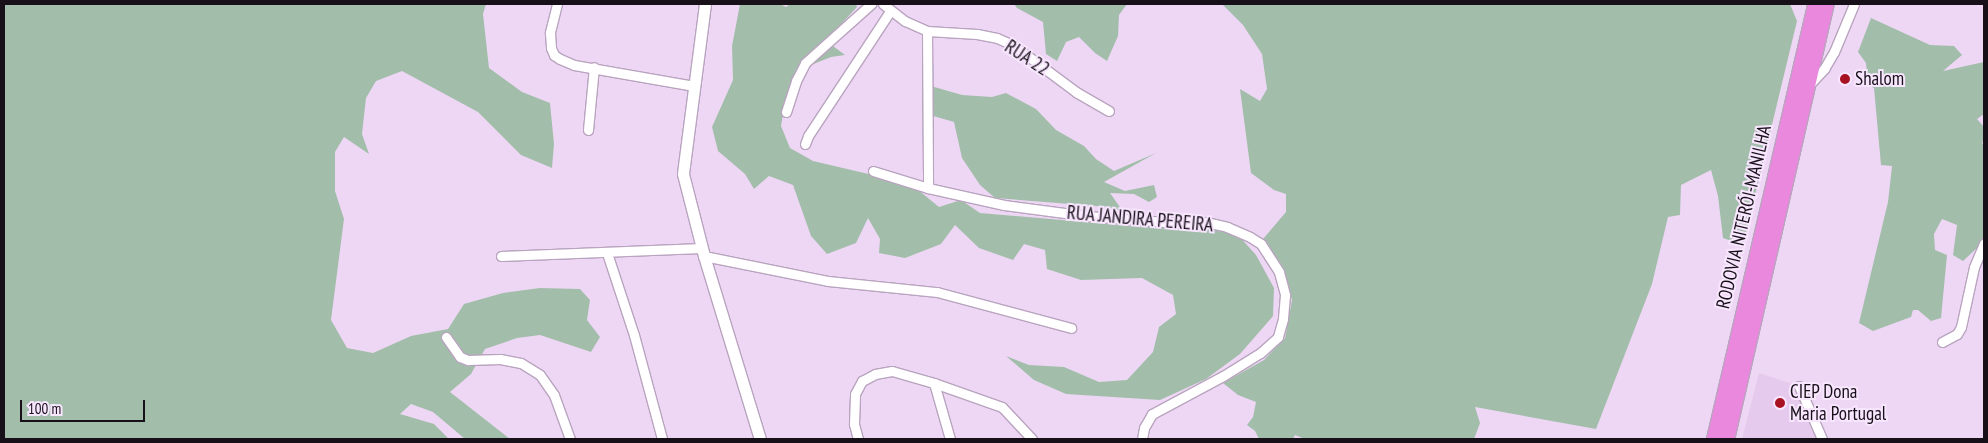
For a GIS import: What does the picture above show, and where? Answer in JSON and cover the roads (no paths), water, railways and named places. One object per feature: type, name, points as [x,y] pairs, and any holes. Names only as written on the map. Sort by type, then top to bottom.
[{"type":"highway","name":"RODOVIA NITERÓI-MANILHA","points":[[1726,439],[1826,4]]},
{"type":"highway","name":"RODOVIA NITERÓI-MANILHA","points":[[1714,439],[1811,8]]},
{"type":"street","points":[[557,4],[550,33],[551,48],[554,55],[574,65],[694,86]]},
{"type":"street","points":[[704,4],[683,174],[686,193],[703,252],[760,439]]},
{"type":"street","points":[[786,112],[796,81],[805,63],[871,4]]},
{"type":"street","points":[[1806,87],[1828,63],[1854,4]]},
{"type":"street","points":[[805,144],[886,7]]},
{"type":"street","name":"RUA 22","points":[[886,7],[905,21],[927,31],[977,34],[996,38],[1013,45],[1076,92],[1109,111]]},
{"type":"street","points":[[927,31],[928,188]]},
{"type":"street","points":[[588,130],[594,67]]},
{"type":"street","name":"RUA JANDIRA PEREIRA","points":[[873,171],[928,188],[1004,205],[1087,216],[1149,221],[1206,222],[1227,227],[1261,244],[1279,272],[1285,295],[1283,319],[1278,337],[1260,353],[1223,376],[1161,407],[1152,414],[1144,428],[1142,439]]},
{"type":"street","points":[[1942,342],[1957,334],[1961,326],[1974,266],[1984,243]]},
{"type":"street","points":[[501,256],[703,252],[828,280],[937,292],[1071,328]]},
{"type":"street","points":[[607,253],[634,335],[662,439]]},
{"type":"street","points":[[446,337],[460,357],[468,360],[500,359],[521,363],[540,375],[554,396],[570,439]]},
{"type":"street","points":[[858,439],[854,424],[855,394],[862,381],[875,374],[892,371],[934,383],[1002,407],[1032,439]]},
{"type":"street","points":[[934,383],[950,439]]},
{"type":"street","points":[[1799,386],[1822,439]]},
{"type":"place","name":"Shalom","points":[[1845,79]]},
{"type":"place","name":"CIEP Dona Maria Portugal","points":[[1780,403]]}]
